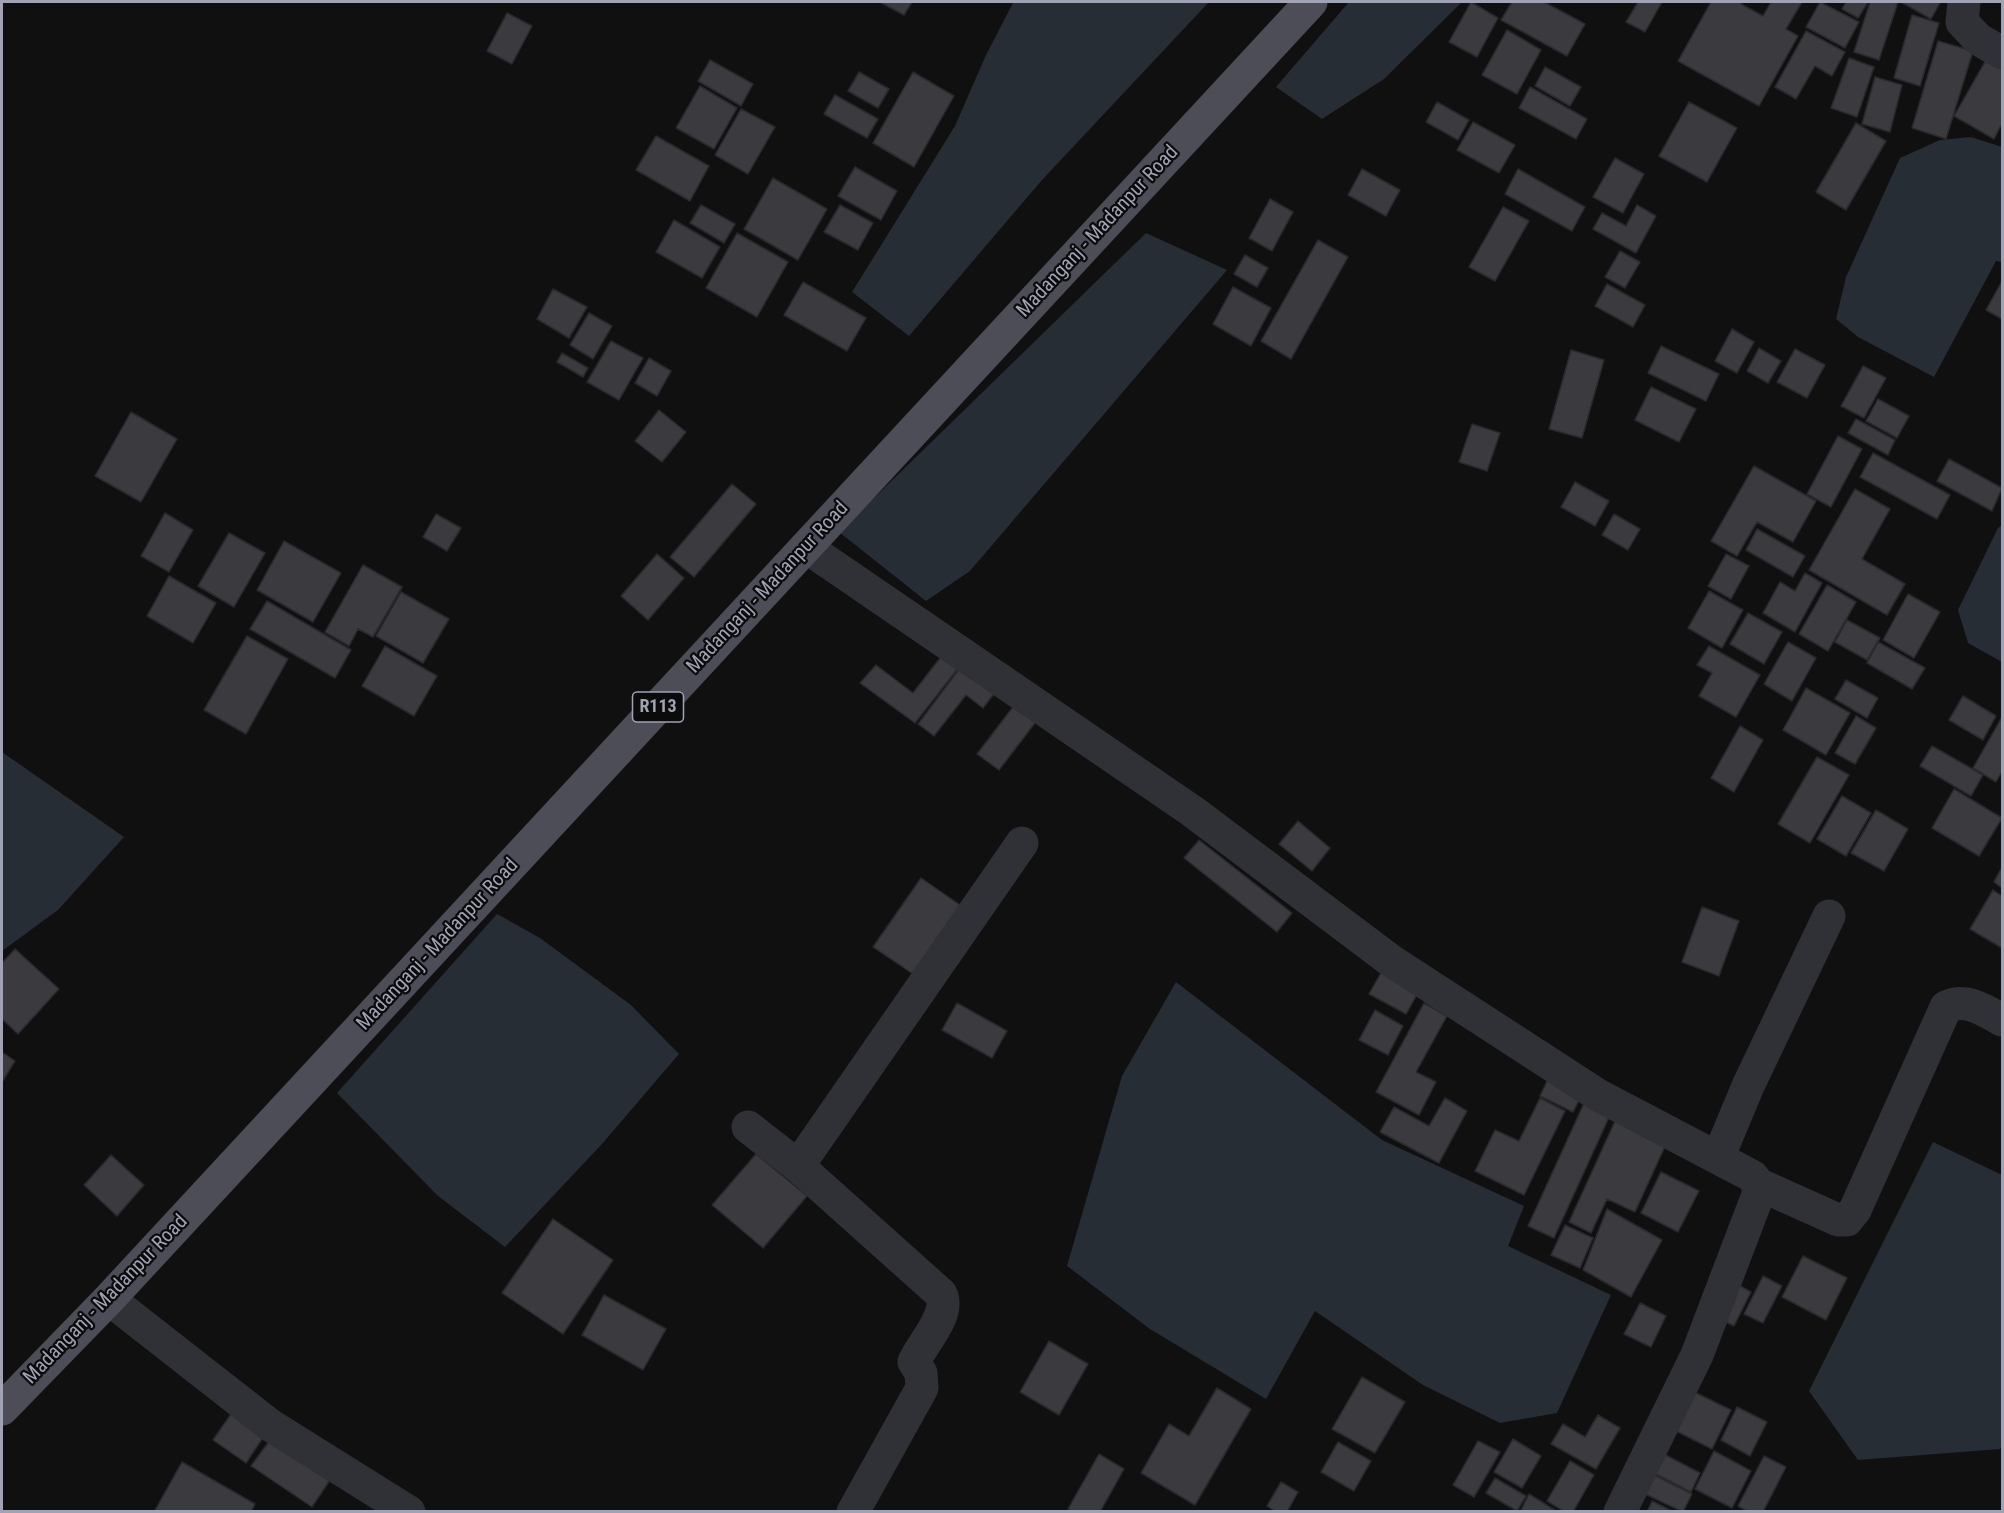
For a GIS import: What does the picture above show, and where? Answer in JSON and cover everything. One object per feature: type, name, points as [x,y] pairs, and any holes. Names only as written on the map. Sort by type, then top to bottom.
[{"type":"main road","name":"Madanganj - Madanpur Road","points":[[2,1410],[109,1299],[1311,2]]},
{"type":"street","points":[[1964,2],[1962,22],[1978,39],[2002,53]]},
{"type":"street","points":[[806,547],[840,568],[1192,811],[1390,960],[1598,1095],[1752,1176],[1758,1184],[1838,1220],[1847,1220],[1855,1210],[1946,1007],[1957,1002],[1972,1005],[2002,1020]]},
{"type":"street","points":[[798,1166],[1022,843]]},
{"type":"street","points":[[1718,1158],[1748,1086],[1829,916]]},
{"type":"street","points":[[748,1127],[798,1166],[941,1294],[945,1302],[942,1312],[914,1362],[921,1373],[922,1388],[853,1512]]},
{"type":"street","points":[[1620,1512],[1697,1354],[1758,1195],[1758,1184]]},
{"type":"street","points":[[109,1299],[270,1425],[409,1512]]},
{"type":"shaded area","points":[[1209,2],[1042,180],[909,336],[852,292],[955,126],[986,55],[1013,3]]},
{"type":"shaded area","points":[[1349,2],[1462,2],[1384,79],[1322,119],[1276,87]]},
{"type":"shaded area","points":[[1971,137],[2002,147],[2002,262],[1996,261],[1934,377],[1858,337],[1836,319],[1846,277],[1900,158],[1940,140]]},
{"type":"shaded area","points":[[1146,233],[1227,270],[970,571],[926,601],[839,532]]},
{"type":"shaded area","points":[[2002,525],[2002,662],[1968,643],[1958,610],[1998,528]]},
{"type":"shaded area","points":[[2,752],[124,837],[58,910],[2,951]]},
{"type":"shaded area","points":[[497,914],[540,938],[631,1005],[679,1054],[602,1144],[505,1247],[438,1196],[337,1093]]},
{"type":"shaded area","points":[[1176,982],[1382,1140],[1524,1206],[1508,1246],[1611,1295],[1557,1413],[1500,1423],[1423,1385],[1315,1311],[1266,1399],[1150,1329],[1067,1266],[1122,1076]]},
{"type":"shaded area","points":[[1933,1142],[2002,1175],[2002,1445],[2000,1449],[1858,1460],[1809,1391]]},
{"type":"building","points":[[880,2],[912,2],[904,15]]},
{"type":"building","points":[[1471,2],[1498,18],[1477,57],[1449,42]]},
{"type":"building","points":[[1512,2],[1544,2],[1585,24],[1567,56],[1501,20]]},
{"type":"building","points":[[1638,2],[1662,2],[1645,32],[1626,22]]},
{"type":"building","points":[[1711,2],[1742,2],[1741,4],[1763,16],[1771,2],[1802,2],[1786,29],[1798,36],[1759,106],[1678,61]]},
{"type":"building","points":[[1820,2],[1859,22],[1845,48],[1806,27]]},
{"type":"building","points":[[1846,2],[1868,2],[1858,18],[1842,9]]},
{"type":"building","points":[[1870,2],[1898,2],[1879,60],[1854,52]]},
{"type":"building","points":[[1901,2],[1936,2],[1940,3],[1931,19]]},
{"type":"building","points":[[507,13],[532,26],[512,64],[487,51]]},
{"type":"building","points":[[1912,15],[1939,23],[1920,86],[1894,78]]},
{"type":"building","points":[[1507,30],[1541,50],[1517,94],[1482,75]]},
{"type":"building","points":[[1806,31],[1845,52],[1832,76],[1815,66],[1796,99],[1775,87]]},
{"type":"building","points":[[1938,41],[1973,51],[1946,139],[1912,128]]},
{"type":"building","points":[[1849,58],[1874,67],[1857,117],[1831,108]]},
{"type":"building","points":[[710,60],[753,84],[741,106],[698,81]]},
{"type":"building","points":[[1986,60],[2002,69],[2002,123],[1994,139],[1954,116]]},
{"type":"building","points":[[1545,67],[1581,87],[1570,106],[1535,86]]},
{"type":"building","points":[[859,72],[889,89],[878,108],[848,91]]},
{"type":"building","points":[[913,72],[954,96],[914,167],[873,143]]},
{"type":"building","points":[[1875,77],[1902,85],[1890,132],[1862,124]]},
{"type":"building","points":[[700,86],[737,108],[714,149],[676,128]]},
{"type":"building","points":[[1530,87],[1587,119],[1576,139],[1519,108]]},
{"type":"building","points":[[835,95],[878,119],[867,138],[824,114]]},
{"type":"building","points":[[1437,102],[1469,120],[1458,140],[1426,122]]},
{"type":"building","points":[[1689,102],[1737,128],[1707,182],[1659,156]]},
{"type":"building","points":[[741,109],[775,127],[748,174],[715,155]]},
{"type":"building","points":[[1473,122],[1515,145],[1499,173],[1457,150]]},
{"type":"building","points":[[1856,123],[1886,141],[1846,210],[1816,192]]},
{"type":"building","points":[[656,136],[709,166],[690,201],[636,170]]},
{"type":"building","points":[[1615,158],[1644,174],[1623,213],[1593,197]]},
{"type":"building","points":[[855,167],[897,191],[881,220],[838,196]]},
{"type":"building","points":[[1362,169],[1400,190],[1386,216],[1348,195]]},
{"type":"building","points":[[1518,169],[1585,207],[1572,231],[1505,194]]},
{"type":"building","points":[[773,178],[827,209],[798,260],[744,229]]},
{"type":"building","points":[[1270,199],[1293,212],[1272,251],[1249,238]]},
{"type":"building","points":[[701,205],[735,224],[724,243],[690,223]]},
{"type":"building","points":[[840,205],[873,223],[858,250],[824,232]]},
{"type":"building","points":[[1637,205],[1656,216],[1636,253],[1593,229],[1602,213],[1626,226]]},
{"type":"building","points":[[1503,207],[1529,221],[1495,281],[1469,267]]},
{"type":"building","points":[[674,220],[720,247],[702,278],[656,252]]},
{"type":"building","points":[[737,233],[788,262],[757,317],[706,288]]},
{"type":"building","points":[[1318,240],[1348,257],[1291,359],[1261,341]]},
{"type":"building","points":[[1620,251],[1640,262],[1625,288],[1605,277]]},
{"type":"building","points":[[1245,255],[1268,268],[1257,287],[1234,274]]},
{"type":"building","points":[[2002,281],[2002,319],[1986,310]]},
{"type":"building","points":[[803,282],[866,318],[847,351],[784,315]]},
{"type":"building","points":[[1607,284],[1645,305],[1633,327],[1595,306]]},
{"type":"building","points":[[1233,287],[1271,308],[1251,346],[1213,324]]},
{"type":"building","points":[[553,289],[587,307],[569,338],[537,319]]},
{"type":"building","points":[[589,313],[612,326],[593,359],[570,345]]},
{"type":"building","points":[[1732,329],[1754,342],[1737,373],[1715,361]]},
{"type":"building","points":[[611,341],[643,358],[619,400],[587,382]]},
{"type":"building","points":[[1661,346],[1719,374],[1706,401],[1648,373]]},
{"type":"building","points":[[1759,348],[1781,361],[1768,383],[1747,371]]},
{"type":"building","points":[[1795,349],[1825,365],[1807,398],[1777,382]]},
{"type":"building","points":[[1571,350],[1604,360],[1582,438],[1549,429]]},
{"type":"building","points":[[562,353],[588,368],[583,377],[557,362]]},
{"type":"building","points":[[649,358],[671,371],[657,396],[635,383]]},
{"type":"building","points":[[1863,366],[1886,378],[1864,418],[1841,406]]},
{"type":"building","points":[[1651,387],[1696,409],[1679,442],[1635,420]]},
{"type":"building","points":[[1878,399],[1909,416],[1897,438],[1866,421]]},
{"type":"building","points":[[659,410],[686,432],[662,462],[635,441]]},
{"type":"building","points":[[131,412],[177,439],[141,502],[95,476]]},
{"type":"building","points":[[1856,419],[1895,440],[1888,455],[1848,433]]},
{"type":"building","points":[[1472,424],[1500,433],[1487,471],[1459,462]]},
{"type":"building","points":[[1838,436],[1862,449],[1831,507],[1807,494]]},
{"type":"building","points":[[1873,453],[1950,495],[1937,519],[1860,477]]},
{"type":"building","points":[[1949,459],[2002,488],[1992,511],[1937,481]]},
{"type":"building","points":[[1754,466],[1816,501],[1793,542],[1757,522],[1737,556],[1711,541]]},
{"type":"building","points":[[1575,482],[1609,501],[1595,526],[1561,507]]},
{"type":"building","points":[[732,484],[756,504],[694,577],[670,557]]},
{"type":"building","points":[[1855,489],[1890,509],[1862,559],[1905,584],[1887,615],[1809,570]]},
{"type":"building","points":[[165,513],[193,530],[169,572],[141,556]]},
{"type":"building","points":[[436,514],[461,528],[447,551],[423,537]]},
{"type":"building","points":[[1614,514],[1640,529],[1628,550],[1602,535]]},
{"type":"building","points":[[1757,529],[1805,556],[1793,577],[1746,550]]},
{"type":"building","points":[[229,533],[265,553],[234,607],[198,586]]},
{"type":"building","points":[[284,541],[341,573],[313,622],[257,590]]},
{"type":"building","points":[[657,554],[684,578],[648,620],[621,596]]},
{"type":"building","points":[[1726,554],[1749,566],[1731,599],[1708,586]]},
{"type":"building","points":[[363,565],[402,587],[373,637],[358,629],[349,646],[325,632]]},
{"type":"building","points":[[1805,573],[1822,583],[1795,632],[1763,613],[1780,582],[1795,591]]},
{"type":"building","points":[[169,576],[216,603],[193,643],[147,616]]},
{"type":"building","points":[[1827,585],[1856,602],[1828,651],[1799,634]]},
{"type":"building","points":[[1709,591],[1743,610],[1722,648],[1688,628]]},
{"type":"building","points":[[401,592],[449,619],[423,663],[376,636]]},
{"type":"building","points":[[1908,594],[1940,612],[1914,658],[1883,640]]},
{"type":"building","points":[[267,601],[351,650],[335,678],[250,629]]},
{"type":"building","points":[[1748,613],[1782,632],[1764,664],[1730,644]]},
{"type":"building","points":[[1847,620],[1880,638],[1867,660],[1835,642]]},
{"type":"building","points":[[247,636],[288,659],[246,734],[204,710]]},
{"type":"building","points":[[1788,642],[1816,658],[1792,701],[1764,684]]},
{"type":"building","points":[[1878,642],[1925,668],[1912,689],[1867,663]]},
{"type":"building","points":[[385,646],[437,676],[414,716],[362,686]]},
{"type":"building","points":[[1709,646],[1760,675],[1736,717],[1699,696],[1712,673],[1697,665]]},
{"type":"building","points":[[947,649],[963,662],[915,723],[860,683],[876,665],[913,693]]},
{"type":"building","points":[[963,664],[997,690],[983,708],[966,695],[934,736],[918,724]]},
{"type":"building","points":[[1846,680],[1878,698],[1867,718],[1835,699]]},
{"type":"building","points":[[1806,688],[1850,713],[1826,755],[1783,730]]},
{"type":"building","points":[[1963,696],[1996,716],[1983,740],[1949,720]]},
{"type":"building","points":[[1016,703],[1038,719],[999,770],[977,754]]},
{"type":"building","points":[[1856,716],[1876,728],[1855,764],[1835,753]]},
{"type":"building","points":[[2002,717],[2002,771],[1996,782],[1973,768]]},
{"type":"building","points":[[1740,726],[1763,740],[1734,792],[1711,778]]},
{"type":"building","points":[[1932,746],[1983,775],[1971,796],[1920,766]]},
{"type":"building","points":[[1817,757],[1849,775],[1810,843],[1778,824]]},
{"type":"building","points":[[1954,789],[2002,818],[1979,856],[1932,828]]},
{"type":"building","points":[[1842,796],[1871,813],[1846,856],[1817,839]]},
{"type":"building","points":[[1876,810],[1908,829],[1884,871],[1851,853]]},
{"type":"building","points":[[1298,821],[1330,848],[1312,871],[1279,844]]},
{"type":"building","points":[[1199,840],[1292,913],[1277,932],[1184,858]]},
{"type":"building","points":[[2002,867],[2002,888],[1994,882]]},
{"type":"building","points":[[921,878],[963,907],[916,976],[873,947]]},
{"type":"building","points":[[1993,890],[2002,896],[2002,948],[1970,929]]},
{"type":"building","points":[[1702,907],[1739,921],[1719,976],[1682,962]]},
{"type":"building","points":[[15,949],[59,989],[18,1034],[2,1019],[2,963]]},
{"type":"building","points":[[1382,971],[1419,991],[1406,1014],[1369,994]]},
{"type":"building","points":[[957,1003],[1007,1031],[992,1058],[942,1030]]},
{"type":"building","points":[[1424,1003],[1447,1016],[1416,1072],[1436,1082],[1419,1115],[1376,1092]]},
{"type":"building","points":[[1375,1010],[1403,1026],[1388,1055],[1359,1040]]},
{"type":"building","points":[[2,1052],[15,1061],[2,1082]]},
{"type":"building","points":[[1550,1075],[1583,1092],[1573,1112],[1540,1096]]},
{"type":"building","points":[[1445,1098],[1467,1111],[1439,1163],[1380,1132],[1394,1107],[1429,1126]]},
{"type":"building","points":[[1540,1098],[1565,1111],[1524,1195],[1475,1171],[1495,1130],[1519,1141]]},
{"type":"building","points":[[1585,1101],[1611,1113],[1554,1238],[1528,1226]]},
{"type":"building","points":[[1616,1119],[1667,1142],[1635,1212],[1607,1199],[1591,1233],[1569,1222]]},
{"type":"building","points":[[756,1154],[807,1196],[763,1248],[712,1205]]},
{"type":"building","points":[[111,1155],[144,1185],[117,1216],[84,1185]]},
{"type":"building","points":[[1661,1172],[1699,1191],[1678,1232],[1641,1213]]},
{"type":"building","points":[[1607,1209],[1662,1240],[1631,1297],[1583,1270]]},
{"type":"building","points":[[553,1219],[613,1260],[563,1334],[502,1293]]},
{"type":"building","points":[[1565,1225],[1593,1238],[1580,1268],[1551,1255]]},
{"type":"building","points":[[1803,1256],[1847,1278],[1826,1320],[1782,1297]]},
{"type":"building","points":[[1763,1276],[1782,1286],[1763,1323],[1744,1314]]},
{"type":"building","points":[[1733,1282],[1751,1292],[1734,1326],[1716,1317]]},
{"type":"building","points":[[604,1295],[666,1329],[643,1370],[582,1335]]},
{"type":"building","points":[[1640,1303],[1666,1316],[1651,1347],[1624,1334]]},
{"type":"building","points":[[1049,1341],[1088,1364],[1059,1415],[1020,1392]]},
{"type":"building","points":[[1362,1377],[1405,1402],[1375,1453],[1332,1429]]},
{"type":"building","points":[[1217,1388],[1251,1409],[1195,1505],[1141,1473],[1169,1424],[1189,1436]]},
{"type":"building","points":[[1686,1388],[1731,1410],[1712,1449],[1668,1427]]},
{"type":"building","points":[[1737,1407],[1767,1422],[1750,1456],[1721,1440]]},
{"type":"building","points":[[231,1414],[264,1436],[246,1463],[213,1440]]},
{"type":"building","points":[[1598,1415],[1620,1428],[1596,1469],[1551,1444],[1563,1424],[1585,1437]]},
{"type":"building","points":[[273,1436],[332,1477],[312,1507],[251,1466]]},
{"type":"building","points":[[1513,1439],[1541,1456],[1522,1488],[1494,1472]]},
{"type":"building","points":[[1478,1441],[1500,1452],[1474,1497],[1453,1485]]},
{"type":"building","points":[[1338,1442],[1371,1461],[1354,1491],[1321,1472]]},
{"type":"building","points":[[1654,1449],[1700,1473],[1691,1492],[1644,1468]]},
{"type":"building","points":[[1714,1451],[1751,1471],[1732,1508],[1695,1489]]},
{"type":"building","points":[[1099,1454],[1124,1469],[1100,1512],[1072,1512],[1068,1509]]},
{"type":"building","points":[[1764,1456],[1786,1467],[1763,1512],[1748,1512],[1738,1506]]},
{"type":"building","points":[[1570,1461],[1594,1475],[1573,1512],[1565,1512],[1547,1501]]},
{"type":"building","points":[[182,1462],[255,1504],[251,1512],[154,1512]]},
{"type":"building","points":[[1652,1474],[1692,1494],[1683,1512],[1643,1493]]},
{"type":"building","points":[[1495,1478],[1526,1496],[1517,1511],[1486,1493]]},
{"type":"building","points":[[1281,1482],[1298,1492],[1287,1512],[1276,1512],[1267,1506]]},
{"type":"building","points":[[1529,1494],[1558,1512],[1520,1512]]},
{"type":"building","points":[[1652,1501],[1674,1512],[1647,1512]]}]
